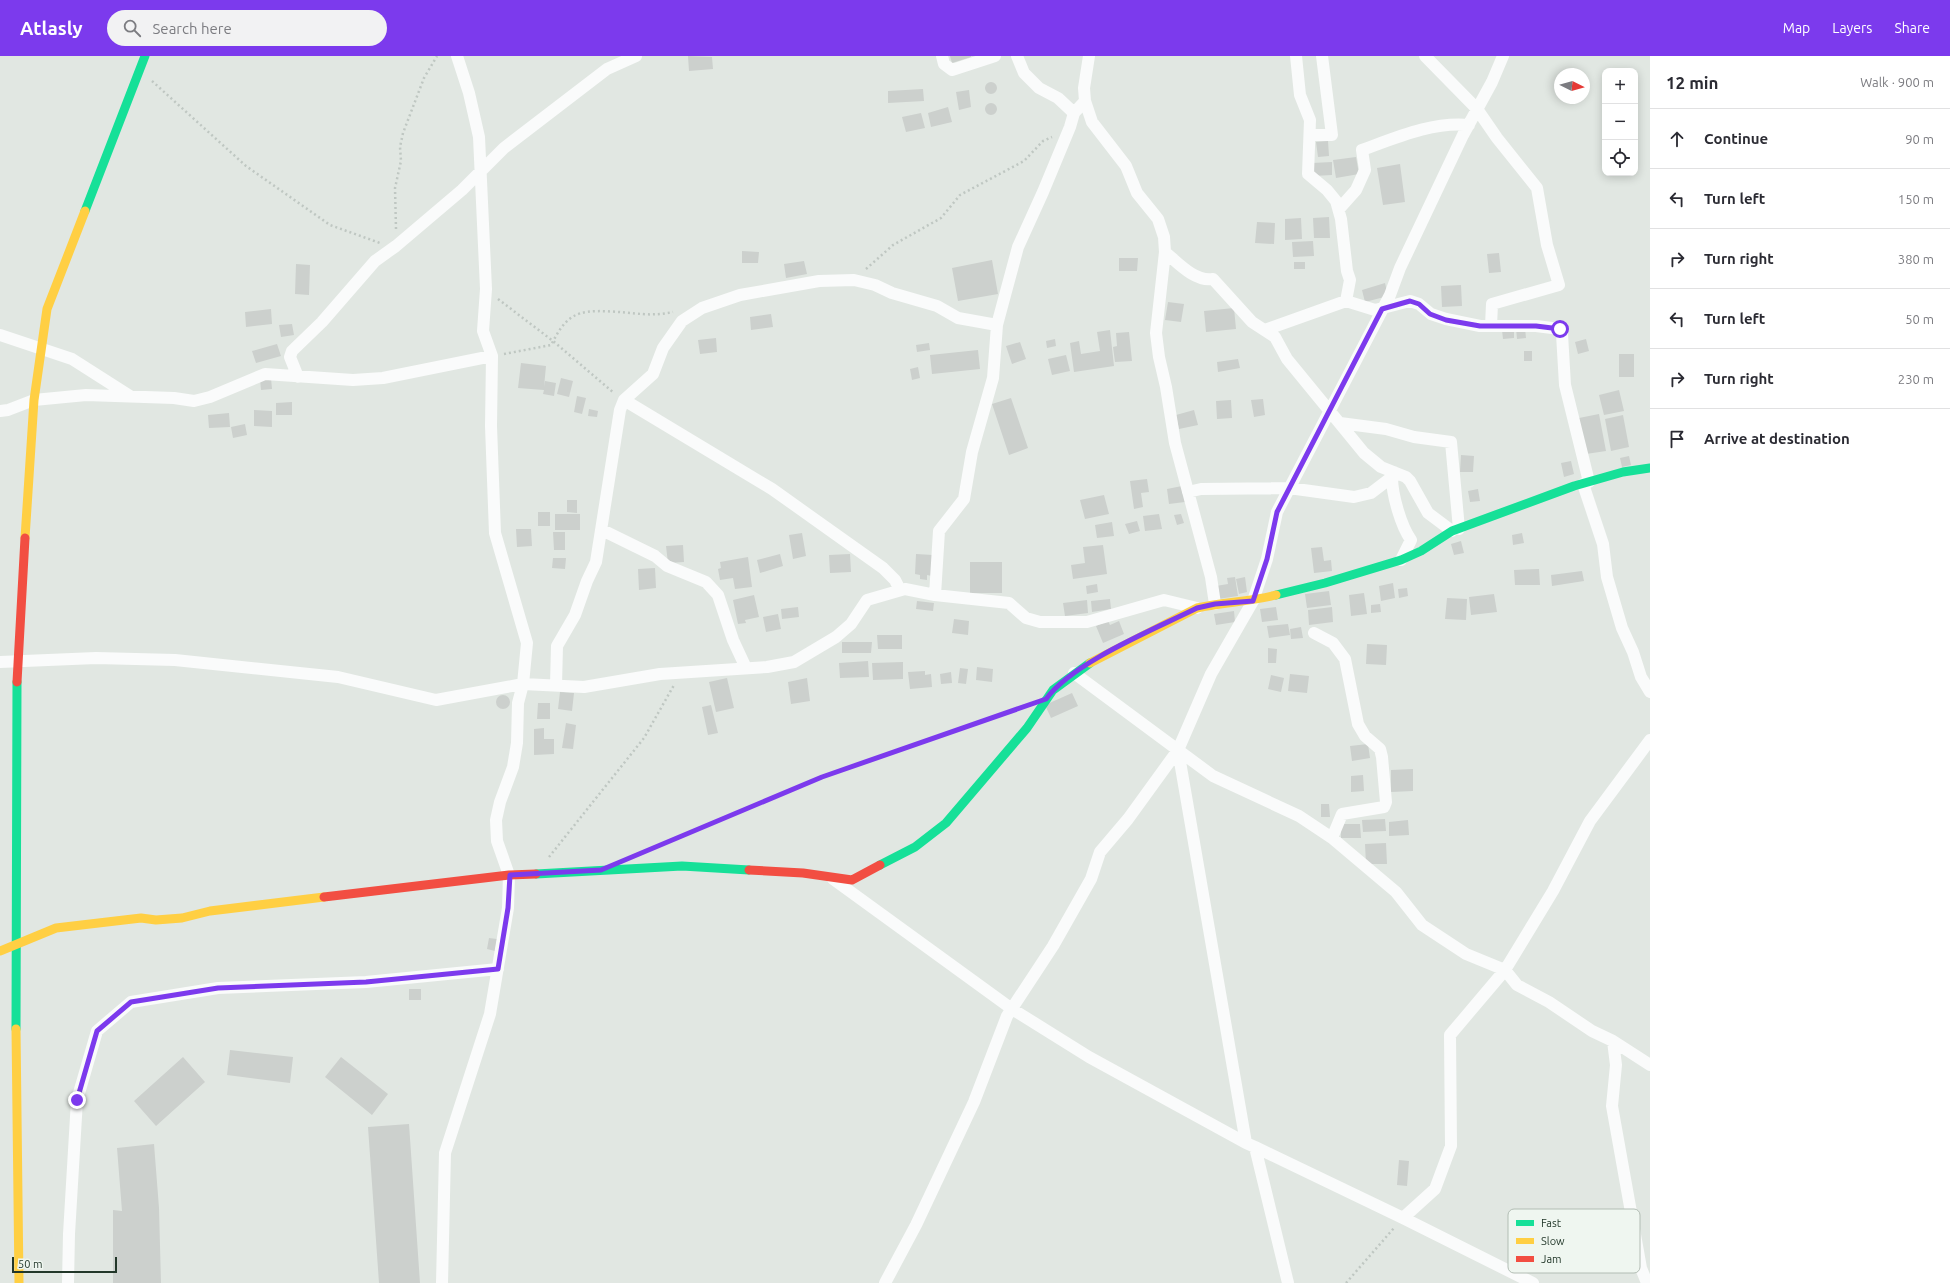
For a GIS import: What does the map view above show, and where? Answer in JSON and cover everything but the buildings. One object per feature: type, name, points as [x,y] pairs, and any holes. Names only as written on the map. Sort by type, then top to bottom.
[{"type":"street","points":[[20,1283],[15,945],[17,661],[34,400],[47,309],[145,56]]},
{"type":"street","points":[[442,1283],[445,1153],[490,1014],[508,908],[510,875],[496,841],[496,826],[500,802],[513,767],[516,752],[518,734],[518,703],[523,684],[527,643],[494,533],[491,426],[492,356],[483,331],[486,289],[479,137],[469,93],[458,56]]},
{"type":"street","points":[[298,377],[290,357],[292,351],[322,322],[375,261],[395,247],[462,190],[504,148],[594,78],[607,69],[636,56]]},
{"type":"street","points":[[942,56],[944,64],[952,70],[995,56]]},
{"type":"street","points":[[1017,56],[1024,74],[1039,88],[1058,98],[1074,113]]},
{"type":"street","points":[[1089,56],[1084,88],[1085,101],[1092,122],[1126,166],[1137,192],[1158,219],[1164,238],[1156,333],[1175,443],[1211,577],[1215,604]]},
{"type":"street","points":[[1296,56],[1300,95],[1310,120],[1308,174],[1332,195],[1339,209],[1347,271],[1350,280],[1346,301]]},
{"type":"street","points":[[1310,135],[1332,135],[1322,56]]},
{"type":"street","points":[[1425,56],[1477,109],[1497,138],[1537,188],[1547,245],[1559,285],[1492,304],[1491,326]]},
{"type":"street","points":[[885,1283],[916,1225],[974,1102],[1001,1028],[1054,946],[1091,879],[1100,852],[1128,819],[1178,750],[1212,674],[1253,601],[1267,559],[1277,512],[1393,290],[1400,268],[1469,125],[1492,82],[1503,56]]},
{"type":"street","points":[[935,595],[939,531],[964,499],[972,452],[993,378],[997,325],[1021,238],[1043,192],[1070,127],[1074,113],[1085,101]]},
{"type":"street","points":[[1339,209],[1356,190],[1365,170],[1362,150],[1431,127],[1456,124],[1469,125]]},
{"type":"street","points":[[1164,252],[1196,276],[1205,280],[1213,279],[1252,322],[1275,337],[1287,359],[1364,453],[1381,467],[1393,474]]},
{"type":"street","points":[[556,685],[557,646],[575,615],[596,562],[620,410],[624,400],[653,374],[663,348],[682,321],[702,308],[740,295],[819,281],[854,280],[876,285],[892,293],[937,306],[958,318],[997,325]]},
{"type":"street","points":[[1266,330],[1346,301],[1375,310],[1410,301],[1419,304],[1437,317],[1480,326],[1552,326],[1561,331],[1565,385],[1586,483],[1603,544],[1607,577],[1622,628],[1633,652],[1641,677],[1650,692]]},
{"type":"street","points":[[0,335],[72,360],[132,397]]},
{"type":"street","points":[[0,411],[8,410],[34,400],[86,395],[194,401],[265,374],[353,380],[383,378],[492,356]]},
{"type":"street","points":[[624,400],[772,490],[882,568],[895,580],[900,590]]},
{"type":"street","points":[[1340,423],[1386,429],[1414,437],[1451,442],[1455,530]]},
{"type":"street","points":[[0,951],[56,928],[141,918],[156,920],[182,918],[210,911],[510,875],[682,866],[803,873],[852,880],[915,847],[946,823],[1027,728],[1053,690],[1074,673],[1094,660],[1197,608],[1215,604],[1253,601],[1325,583],[1401,560],[1421,551],[1455,530],[1586,483],[1623,472],[1650,468]]},
{"type":"street","points":[[1188,492],[1201,489],[1289,488],[1354,497],[1367,495],[1393,474],[1400,473],[1410,481],[1428,514],[1455,530]]},
{"type":"street","points":[[1393,474],[1395,503],[1403,522],[1405,532],[1411,540],[1401,560]]},
{"type":"street","points":[[602,530],[655,556],[667,566],[706,582],[718,595],[733,640],[746,668]]},
{"type":"street","points":[[0,662],[96,658],[175,660],[338,677],[436,700],[523,684],[584,687],[599,686],[639,677],[681,672],[746,668],[794,662],[836,637],[851,624],[867,600],[905,588],[935,595],[1010,603],[1026,618],[1040,622],[1087,622],[1164,600],[1197,608]]},
{"type":"street","points":[[1314,633],[1333,643],[1345,659],[1358,724],[1365,736],[1380,749],[1386,802],[1384,807],[1342,814],[1332,838]]},
{"type":"street","points":[[1074,673],[1213,776],[1299,816],[1332,838],[1396,892],[1422,925],[1466,954],[1505,970],[1517,985],[1549,1002],[1592,1031],[1613,1041],[1650,1065]]},
{"type":"street","points":[[1403,1218],[1435,1189],[1451,1146],[1450,1036],[1505,970],[1553,891],[1590,821],[1650,740]]},
{"type":"street","points":[[1178,750],[1250,1145],[1288,1283]]},
{"type":"street","points":[[830,877],[1012,1009],[1089,1057],[1229,1132],[1250,1145],[1403,1218],[1508,1270]]},
{"type":"street","points":[[68,1283],[69,1234],[77,1100],[97,1031],[131,1002],[218,988],[366,982],[498,969]]},
{"type":"street","points":[[1613,1041],[1616,1065],[1612,1106],[1630,1209]]},
{"type":"street","points":[[1640,1262],[1647,1283]]},
{"type":"street","points":[[1513,1273],[1533,1283]]},
{"type":"path","points":[[139,69],[246,166],[330,225],[395,247],[395,188],[401,161],[400,147],[403,133],[424,78],[437,56]]},
{"type":"path","points":[[854,280],[894,245],[941,218],[960,195],[1024,161],[1043,141],[1070,127]]},
{"type":"path","points":[[486,289],[553,341],[624,400]]},
{"type":"path","points":[[492,356],[551,345],[565,323],[578,314],[611,311],[657,315],[679,311]]},
{"type":"path","points":[[536,874],[644,738],[681,672]]},
{"type":"path","points":[[645,852],[822,777],[1023,707]]},
{"type":"path","points":[[1346,1283],[1403,1218]]},
{"type":"traffic: fast","points":[[85,211],[145,56]]},
{"type":"traffic: fast","points":[[1276,595],[1325,583],[1401,560],[1421,551],[1452,531],[1574,486],[1623,472],[1650,468]]},
{"type":"traffic: fast","points":[[880,865],[915,847],[946,823],[1027,728],[1053,690],[1090,663]]},
{"type":"traffic: fast","points":[[16,1029],[17,682]]},
{"type":"traffic: fast","points":[[536,874],[682,866],[749,870]]},
{"type":"traffic: slow","points":[[25,538],[34,400],[47,309],[85,211]]},
{"type":"traffic: slow","points":[[1090,663],[1197,608],[1276,595]]},
{"type":"traffic: slow","points":[[0,951],[56,928],[141,918],[156,920],[182,918],[210,911],[324,897]]},
{"type":"traffic: slow","points":[[16,1029],[19,1283]]},
{"type":"traffic: jam","points":[[17,682],[25,538]]},
{"type":"traffic: jam","points":[[749,870],[803,873],[852,880],[880,865]]},
{"type":"traffic: jam","points":[[324,897],[509,875],[536,874]]},
{"type":"route","points":[[77,1100],[97,1031],[131,1002],[218,988],[366,982],[498,969],[508,908],[510,875],[601,870],[822,777],[1046,699],[1053,690],[1074,673],[1094,660],[1197,608],[1215,604],[1253,601],[1267,559],[1277,512],[1382,309],[1410,301],[1419,304],[1430,314],[1446,320],[1480,326],[1552,326],[1560,329]]}]
